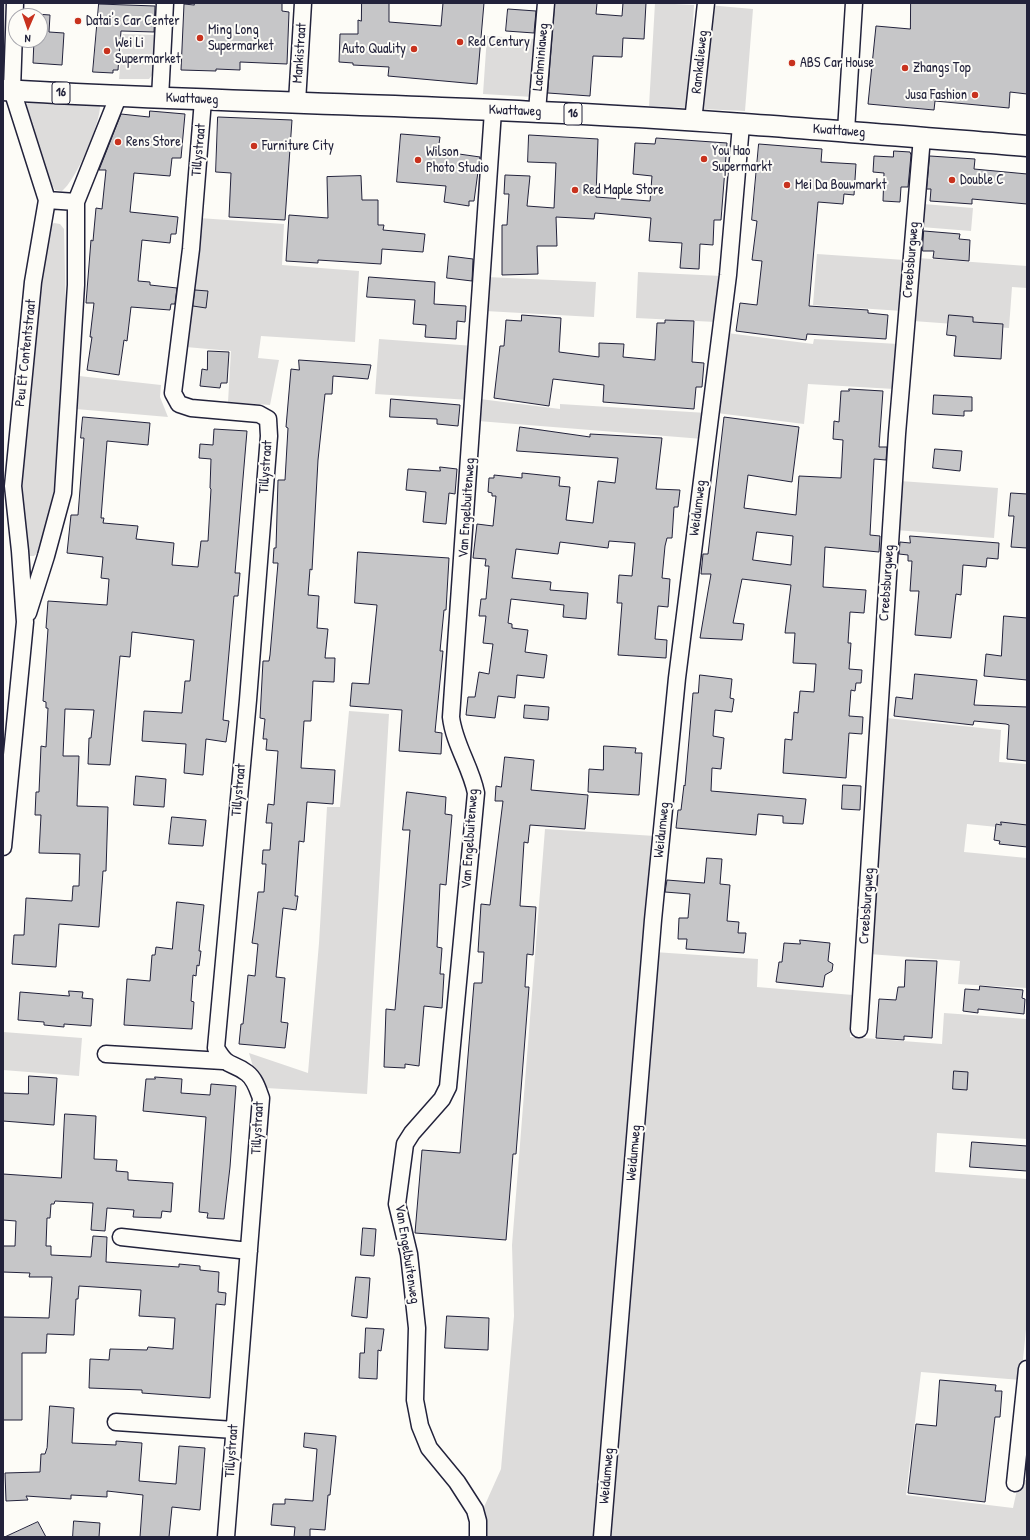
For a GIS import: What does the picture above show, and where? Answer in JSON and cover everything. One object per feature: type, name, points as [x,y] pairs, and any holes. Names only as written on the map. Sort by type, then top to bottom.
[{"type":"main road","name":"Kwattaweg","points":[[7,90],[118,97],[297,102],[537,112],[846,131],[1027,146]]},
{"type":"street","name":"Peu Et Contentstraat","points":[[3,847],[25,622],[20,551],[13,486],[33,282],[47,200],[7,90],[15,3]]},
{"type":"street","points":[[160,98],[165,3]]},
{"type":"street","name":"Mankistraat","points":[[297,102],[303,3]]},
{"type":"street","name":"Lachminiaweg","points":[[537,112],[546,3]]},
{"type":"street","name":"Ramkalieweg","points":[[693,121],[706,3]]},
{"type":"street","points":[[846,131],[854,3]]},
{"type":"street","name":"Peu Et Contentstraat","points":[[25,622],[46,556],[63,493],[76,285],[76,202],[118,97]]},
{"type":"street","name":"Tillystraat","points":[[203,100],[190,249],[173,393],[179,404],[191,408],[259,414],[268,419],[269,436],[248,700],[216,1048],[223,1061],[248,1074],[256,1084],[261,1098],[226,1537]]},
{"type":"street","name":"Van Engelbuitenweg","points":[[478,1537],[478,1521],[475,1510],[458,1482],[429,1448],[420,1426],[415,1400],[417,1328],[409,1254],[397,1204],[405,1144],[412,1133],[442,1099],[448,1087],[476,793],[474,783],[454,733],[451,717],[477,362],[493,111]]},
{"type":"street","name":"Weidumweg","points":[[602,1537],[658,866],[677,678],[728,274],[741,125]]},
{"type":"street","name":"Creebsburgweg","points":[[859,1029],[897,434],[922,137]]},
{"type":"street","points":[[47,200],[76,202]]},
{"type":"street","points":[[106,1054],[223,1061]]},
{"type":"street","points":[[121,1237],[249,1251]]},
{"type":"street","points":[[1015,1483],[1027,1369]]},
{"type":"street","points":[[116,1422],[234,1430]]},
{"type":"shaded area","points":[[3,3],[10,3],[10,8],[8,8],[6,65],[3,70]]},
{"type":"shaded area","points":[[655,3],[694,5],[688,108],[649,106]]},
{"type":"shaded area","points":[[708,5],[753,9],[745,111],[701,109]]},
{"type":"shaded area","points":[[123,34],[156,35],[153,74],[149,79],[119,79]]},
{"type":"shaded area","points":[[487,36],[536,39],[533,97],[483,94]]},
{"type":"shaded area","points":[[30,99],[100,105],[96,124],[87,151],[74,176],[62,191],[55,190],[48,179],[26,116],[26,106]]},
{"type":"shaded area","points":[[923,204],[973,208],[971,231],[921,227]]},
{"type":"shaded area","points":[[199,218],[284,224],[282,265],[359,271],[355,342],[261,336],[258,358],[279,360],[270,405],[228,402],[231,351],[186,347]]},
{"type":"shaded area","points":[[54,223],[60,224],[64,229],[66,319],[57,477],[39,552],[34,556],[28,556],[19,491],[33,340],[48,228]]},
{"type":"shaded area","points":[[817,254],[905,260],[902,311],[813,305]]},
{"type":"shaded area","points":[[918,258],[1027,266],[1027,288],[1012,287],[1009,328],[913,321]]},
{"type":"shaded area","points":[[638,272],[722,276],[716,322],[636,318]]},
{"type":"shaded area","points":[[487,277],[596,282],[594,317],[485,311]]},
{"type":"shaded area","points":[[727,333],[813,344],[814,339],[898,344],[894,389],[808,384],[804,424],[717,413]]},
{"type":"shaded area","points":[[379,339],[474,346],[470,400],[375,394]]},
{"type":"shaded area","points":[[79,376],[161,385],[160,397],[168,417],[76,409]]},
{"type":"shaded area","points":[[480,399],[560,409],[560,404],[707,413],[703,439],[478,421]]},
{"type":"shaded area","points":[[900,481],[998,488],[994,538],[896,530]]},
{"type":"shaded area","points":[[349,711],[389,714],[367,1094],[266,1088],[262,1079],[254,1070],[249,1053],[308,1073],[319,943],[327,807],[340,807]]},
{"type":"shaded area","points":[[886,718],[1001,730],[999,762],[1027,764],[1027,830],[967,824],[964,852],[1027,858],[1027,988],[958,984],[960,961],[869,954]]},
{"type":"shaded area","points":[[545,829],[655,836],[600,1537],[482,1537],[484,1507],[501,1469],[514,1316],[512,1245]]},
{"type":"shaded area","points":[[654,952],[758,959],[757,987],[853,995],[850,1037],[942,1044],[944,1013],[1027,1019],[1027,1139],[937,1133],[935,1172],[1027,1179],[1027,1319],[1021,1380],[921,1372],[906,1495],[1013,1508],[1019,1480],[1027,1480],[1027,1537],[607,1537]]},
{"type":"shaded area","points":[[3,1032],[82,1038],[79,1076],[3,1070]]},
{"type":"building","points":[[194,3],[282,3],[282,11],[289,12],[287,64],[240,62],[240,70],[181,70],[184,4],[194,5]]},
{"type":"building","points":[[362,3],[389,3],[389,22],[441,26],[443,3],[484,3],[477,84],[388,76],[389,67],[353,65],[353,63],[339,62],[340,34],[358,34],[358,20],[361,21]]},
{"type":"building","points":[[555,3],[597,3],[596,14],[622,16],[623,3],[646,3],[644,39],[623,38],[622,57],[593,56],[590,96],[548,93]]},
{"type":"building","points":[[911,3],[1027,3],[1027,94],[1010,92],[1009,108],[935,101],[934,110],[868,104],[876,26],[910,29]]},
{"type":"building","points":[[99,4],[155,6],[154,32],[121,31],[118,70],[113,70],[113,73],[93,72]]},
{"type":"building","points":[[508,9],[536,11],[534,33],[506,31]]},
{"type":"building","points":[[48,15],[50,15],[49,32],[64,33],[62,65],[33,63],[34,48],[48,48]]},
{"type":"building","points":[[150,111],[185,114],[181,158],[172,158],[170,176],[134,173],[130,212],[178,217],[176,234],[171,234],[170,243],[142,240],[138,281],[150,282],[150,285],[177,288],[175,304],[171,304],[170,310],[131,307],[127,341],[124,340],[119,375],[87,370],[92,337],[90,337],[94,303],[86,303],[91,240],[93,241],[96,208],[102,209],[106,170],[99,170],[121,114],[149,117]]},
{"type":"building","name":"Furniture City","points":[[218,117],[292,120],[285,220],[229,217],[231,173],[216,172]]},
{"type":"building","points":[[401,134],[440,137],[438,151],[480,157],[474,201],[469,201],[469,206],[444,202],[446,186],[397,182]]},
{"type":"building","points":[[529,135],[598,139],[596,197],[650,201],[652,176],[633,174],[635,143],[655,144],[656,138],[727,143],[721,220],[714,220],[713,245],[700,244],[699,269],[680,268],[682,243],[649,241],[651,218],[595,213],[594,219],[556,217],[557,246],[537,246],[538,274],[502,275],[502,225],[507,225],[509,194],[504,194],[505,175],[530,176],[527,206],[554,208],[556,163],[528,162]]},
{"type":"building","points":[[759,144],[822,149],[821,162],[856,164],[854,195],[844,194],[843,204],[818,202],[809,306],[868,310],[868,313],[888,315],[886,339],[807,334],[806,340],[736,331],[740,303],[757,305],[762,261],[752,260],[757,221],[752,220]]},
{"type":"building","points":[[894,151],[910,152],[911,155],[908,187],[901,187],[900,202],[883,201],[884,173],[873,172],[874,156],[893,157]]},
{"type":"building","points":[[930,156],[975,159],[974,169],[1027,174],[1027,204],[972,199],[972,204],[930,201],[931,189],[927,189]]},
{"type":"building","points":[[361,176],[362,200],[378,200],[378,225],[384,225],[383,230],[425,234],[423,252],[382,249],[381,264],[318,260],[318,263],[286,261],[289,215],[328,218],[327,177]]},
{"type":"building","points":[[924,231],[960,234],[959,239],[970,240],[969,261],[933,258],[934,251],[923,251]]},
{"type":"building","points":[[449,256],[473,259],[472,281],[447,278]]},
{"type":"building","points":[[369,277],[435,282],[434,304],[466,306],[465,322],[457,321],[456,339],[425,337],[426,325],[413,324],[415,300],[367,297]]},
{"type":"building","points":[[195,290],[208,291],[206,308],[193,306]]},
{"type":"building","points":[[522,315],[561,318],[559,352],[599,357],[599,343],[624,344],[623,357],[655,360],[657,323],[665,323],[665,320],[694,321],[692,362],[704,363],[702,387],[696,387],[694,409],[603,402],[604,385],[553,379],[549,406],[494,398],[500,346],[504,346],[506,320],[521,321]]},
{"type":"building","points":[[949,315],[973,317],[973,322],[1003,324],[1001,359],[954,356],[956,336],[947,335]]},
{"type":"building","points":[[208,351],[229,352],[227,383],[221,383],[220,388],[200,386],[202,369],[207,370]]},
{"type":"building","points":[[299,360],[371,365],[368,379],[333,376],[332,394],[325,394],[318,460],[312,570],[310,569],[308,595],[319,596],[317,628],[328,629],[325,658],[335,658],[334,682],[313,681],[311,721],[304,721],[301,768],[335,770],[333,804],[307,802],[304,842],[299,841],[295,896],[298,896],[296,910],[283,908],[276,977],[285,978],[281,1022],[288,1023],[285,1048],[239,1044],[241,1024],[243,1024],[248,975],[255,976],[258,944],[252,943],[258,892],[264,892],[266,864],[262,864],[263,850],[270,850],[272,823],[266,823],[268,804],[274,805],[278,751],[266,750],[267,739],[263,739],[265,719],[260,718],[263,661],[269,661],[270,655],[278,563],[273,563],[274,548],[276,548],[278,480],[285,480],[288,428],[286,427],[291,369],[299,370]]},
{"type":"building","points":[[849,389],[883,391],[879,447],[887,447],[886,460],[874,459],[870,535],[880,536],[879,552],[825,547],[823,587],[866,590],[864,613],[850,612],[848,643],[851,643],[849,669],[862,670],[861,683],[856,683],[855,691],[851,690],[849,716],[863,717],[862,734],[849,733],[846,778],[783,773],[785,739],[792,740],[794,712],[798,713],[800,691],[814,692],[816,664],[793,663],[795,633],[785,633],[791,585],[742,579],[733,623],[744,624],[742,640],[700,638],[711,574],[701,574],[703,554],[708,554],[724,417],[799,427],[792,482],[748,475],[744,508],[796,515],[799,476],[841,478],[843,440],[833,439],[834,421],[839,422],[841,391],[849,391]],"holes":[[[757,532],[793,536],[791,565],[753,560]]]},
{"type":"building","points":[[934,395],[972,397],[972,411],[964,411],[964,416],[933,414]]},
{"type":"building","points":[[391,399],[460,405],[458,426],[437,424],[437,419],[390,417]]},
{"type":"building","points":[[83,417],[150,423],[148,445],[107,441],[101,518],[104,518],[103,523],[138,526],[136,539],[174,543],[172,565],[198,567],[201,541],[208,541],[211,459],[199,458],[200,444],[213,445],[214,429],[247,431],[235,573],[240,573],[238,596],[234,596],[223,720],[229,721],[226,742],[206,739],[203,775],[184,773],[186,744],[142,741],[144,711],[182,713],[185,681],[190,681],[194,640],[132,632],[130,657],[120,656],[110,765],[88,764],[89,738],[91,738],[94,710],[65,709],[63,756],[79,756],[77,806],[108,807],[106,871],[103,871],[99,927],[59,924],[56,967],[12,964],[14,935],[24,935],[26,898],[72,901],[73,886],[79,886],[80,854],[39,853],[41,815],[35,815],[36,792],[39,792],[41,746],[46,747],[48,708],[46,708],[46,702],[43,701],[48,629],[46,628],[48,601],[107,605],[109,579],[101,578],[103,557],[67,553],[71,515],[78,515],[84,438],[81,438]]},
{"type":"building","points":[[520,427],[590,437],[590,434],[662,438],[656,489],[680,490],[678,507],[674,507],[672,538],[667,538],[665,546],[662,578],[670,579],[668,607],[658,606],[655,639],[667,640],[666,658],[618,655],[622,603],[617,603],[619,575],[632,576],[635,543],[609,541],[608,548],[560,542],[558,554],[516,549],[512,578],[551,582],[550,590],[588,593],[586,619],[563,617],[564,605],[511,599],[508,623],[512,624],[512,628],[528,630],[525,652],[547,655],[544,678],[517,675],[515,698],[498,696],[495,718],[466,715],[468,697],[475,697],[479,672],[489,674],[493,644],[483,643],[486,616],[479,616],[481,599],[486,599],[489,566],[485,566],[486,559],[473,558],[477,524],[493,526],[496,496],[492,496],[492,493],[488,492],[489,478],[494,478],[494,475],[522,478],[522,473],[560,477],[559,486],[570,487],[566,520],[593,523],[598,481],[615,483],[618,458],[517,451]]},
{"type":"building","points":[[935,449],[962,451],[960,471],[933,468]]},
{"type":"building","points":[[440,467],[457,469],[455,494],[449,493],[446,524],[423,522],[426,492],[406,490],[408,469],[440,471]]},
{"type":"building","points":[[1011,493],[1027,494],[1027,548],[1011,547],[1014,516],[1009,516]]},
{"type":"building","points":[[910,536],[999,543],[998,559],[987,558],[986,567],[963,565],[961,595],[956,594],[951,638],[915,635],[919,591],[910,591],[912,561],[908,561],[908,555],[899,554],[900,542],[910,543]]},
{"type":"building","points":[[358,552],[449,558],[446,610],[444,610],[440,651],[443,651],[435,732],[442,733],[441,754],[399,751],[402,710],[350,706],[352,683],[369,684],[377,605],[355,603]]},
{"type":"building","points":[[1004,616],[1027,618],[1027,680],[984,676],[986,654],[1001,656]]},
{"type":"building","points":[[915,674],[977,680],[974,705],[1027,707],[1027,761],[1007,759],[1009,725],[974,721],[973,725],[894,716],[896,697],[912,699]]},
{"type":"building","points":[[700,675],[732,679],[730,698],[734,699],[732,712],[715,710],[713,736],[724,738],[721,769],[712,768],[711,791],[806,799],[803,824],[783,823],[783,816],[758,814],[756,835],[676,828],[678,810],[681,810],[684,785],[685,786],[693,693],[698,693]]},
{"type":"building","points":[[525,705],[549,707],[548,720],[524,718]]},
{"type":"building","points":[[604,746],[636,748],[635,753],[642,753],[639,795],[588,792],[589,769],[603,770]]},
{"type":"building","points":[[505,757],[534,760],[531,790],[588,795],[585,829],[530,825],[528,843],[524,842],[520,906],[536,907],[533,955],[527,954],[525,987],[529,987],[516,1154],[513,1154],[506,1240],[415,1233],[422,1150],[460,1153],[474,983],[482,983],[484,952],[478,952],[481,904],[490,905],[503,801],[495,801],[496,786],[501,787]]},
{"type":"building","points":[[136,776],[166,779],[164,807],[134,805]]},
{"type":"building","points":[[843,785],[861,786],[860,810],[842,809]]},
{"type":"building","points":[[407,792],[446,797],[445,814],[452,815],[446,885],[440,884],[437,947],[442,948],[440,974],[444,974],[442,1008],[424,1006],[419,1066],[405,1064],[405,1068],[384,1067],[386,1009],[395,1010],[410,830],[403,830]]},
{"type":"building","points":[[172,817],[206,820],[203,846],[169,844]]},
{"type":"building","points":[[1001,822],[1027,825],[1027,847],[999,844],[1000,841],[994,840],[996,824],[1001,825]]},
{"type":"building","points":[[707,858],[722,859],[720,884],[730,885],[727,921],[739,922],[738,933],[746,933],[744,953],[686,949],[687,939],[678,939],[679,918],[688,918],[690,894],[665,892],[667,880],[704,883]]},
{"type":"building","points":[[177,902],[204,905],[199,951],[201,951],[199,966],[197,965],[196,976],[193,975],[191,1001],[194,1002],[192,1029],[124,1025],[127,979],[150,981],[152,955],[155,955],[156,947],[172,949]]},
{"type":"building","points":[[800,940],[830,943],[828,961],[833,964],[832,971],[825,975],[823,987],[776,982],[779,962],[782,962],[784,943],[800,944]]},
{"type":"building","points":[[906,960],[937,961],[932,1038],[904,1036],[904,1040],[876,1038],[879,999],[896,1000],[898,987],[904,987]]},
{"type":"building","points":[[980,986],[1023,990],[1022,998],[1025,999],[1024,1014],[978,1009],[978,1013],[963,1011],[965,989],[979,990]]},
{"type":"building","points":[[69,991],[83,992],[82,998],[93,999],[91,1026],[64,1024],[64,1027],[44,1025],[44,1022],[18,1020],[20,992],[69,996]]},
{"type":"building","points":[[954,1071],[968,1072],[967,1090],[953,1089]]},
{"type":"building","points":[[29,1076],[57,1078],[54,1125],[3,1121],[3,1093],[28,1094]]},
{"type":"building","points":[[155,1077],[182,1079],[181,1093],[210,1095],[211,1084],[236,1086],[230,1167],[224,1219],[207,1218],[208,1213],[199,1212],[206,1117],[143,1111],[146,1079],[155,1079]]},
{"type":"building","points":[[65,1114],[96,1116],[94,1159],[117,1160],[116,1171],[128,1172],[128,1180],[173,1183],[171,1212],[162,1211],[161,1218],[133,1217],[134,1210],[107,1208],[105,1231],[91,1230],[93,1203],[55,1201],[54,1204],[51,1204],[50,1218],[47,1218],[46,1246],[51,1246],[51,1255],[91,1257],[93,1236],[107,1237],[106,1262],[179,1267],[179,1264],[200,1266],[200,1270],[219,1272],[218,1292],[226,1293],[225,1305],[216,1304],[210,1398],[142,1393],[142,1390],[89,1388],[90,1359],[109,1360],[110,1349],[147,1350],[148,1347],[173,1349],[175,1318],[139,1316],[141,1290],[79,1286],[78,1299],[76,1299],[74,1335],[47,1334],[46,1353],[22,1353],[22,1420],[3,1420],[3,1317],[49,1318],[52,1277],[29,1277],[30,1273],[3,1272],[3,1246],[15,1246],[16,1221],[3,1220],[3,1174],[61,1178]]},
{"type":"building","points":[[972,1142],[1027,1146],[1027,1171],[970,1167]]},
{"type":"building","points":[[363,1228],[376,1229],[374,1256],[361,1255]]},
{"type":"building","points":[[356,1277],[370,1278],[367,1318],[352,1316]]},
{"type":"building","points":[[447,1316],[489,1318],[488,1350],[445,1348]]},
{"type":"building","points":[[366,1328],[384,1329],[381,1351],[378,1350],[377,1379],[359,1378],[360,1353],[364,1353]]},
{"type":"building","points":[[940,1380],[996,1385],[995,1391],[1002,1391],[1000,1417],[995,1417],[985,1502],[908,1493],[916,1424],[936,1426]]},
{"type":"building","points":[[50,1406],[74,1408],[72,1443],[116,1445],[116,1441],[142,1443],[139,1481],[176,1484],[179,1446],[205,1448],[200,1510],[172,1507],[169,1537],[140,1537],[143,1495],[107,1491],[107,1497],[71,1495],[71,1499],[26,1496],[28,1500],[6,1501],[5,1473],[40,1472],[41,1454],[45,1454],[47,1448]]},
{"type":"building","points":[[305,1433],[336,1436],[330,1495],[328,1495],[325,1530],[310,1529],[310,1537],[294,1537],[295,1527],[271,1525],[273,1504],[285,1504],[285,1499],[313,1501],[317,1449],[304,1447]]},
{"type":"building","points":[[74,1521],[100,1523],[99,1537],[73,1537]]},
{"type":"building","points":[[38,1522],[46,1537],[5,1537]]},
{"type":"place","name":"Datai's Car Center","points":[[78,21]]},
{"type":"place","name":"Ming Long Supermarket","points":[[200,38]]},
{"type":"place","name":"Red Century","points":[[460,42]]},
{"type":"place","name":"Auto Quality","points":[[414,49]]},
{"type":"place","name":"Wei Li Supermarket","points":[[107,51]]},
{"type":"place","name":"ABS Car House","points":[[792,63]]},
{"type":"place","name":"Zhangs Top","points":[[905,68]]},
{"type":"place","name":"Jusa Fashion","points":[[975,95]]},
{"type":"place","name":"Rens Store","points":[[118,142]]},
{"type":"place","name":"Furniture City","points":[[254,146]]},
{"type":"place","name":"You Hao Supermarkt","points":[[704,159]]},
{"type":"place","name":"Wilson Photo Studio","points":[[418,160]]},
{"type":"place","name":"Double C","points":[[952,180]]},
{"type":"place","name":"Mei Da Bouwmarkt","points":[[787,185]]},
{"type":"place","name":"Red Maple Store","points":[[575,190]]}]
